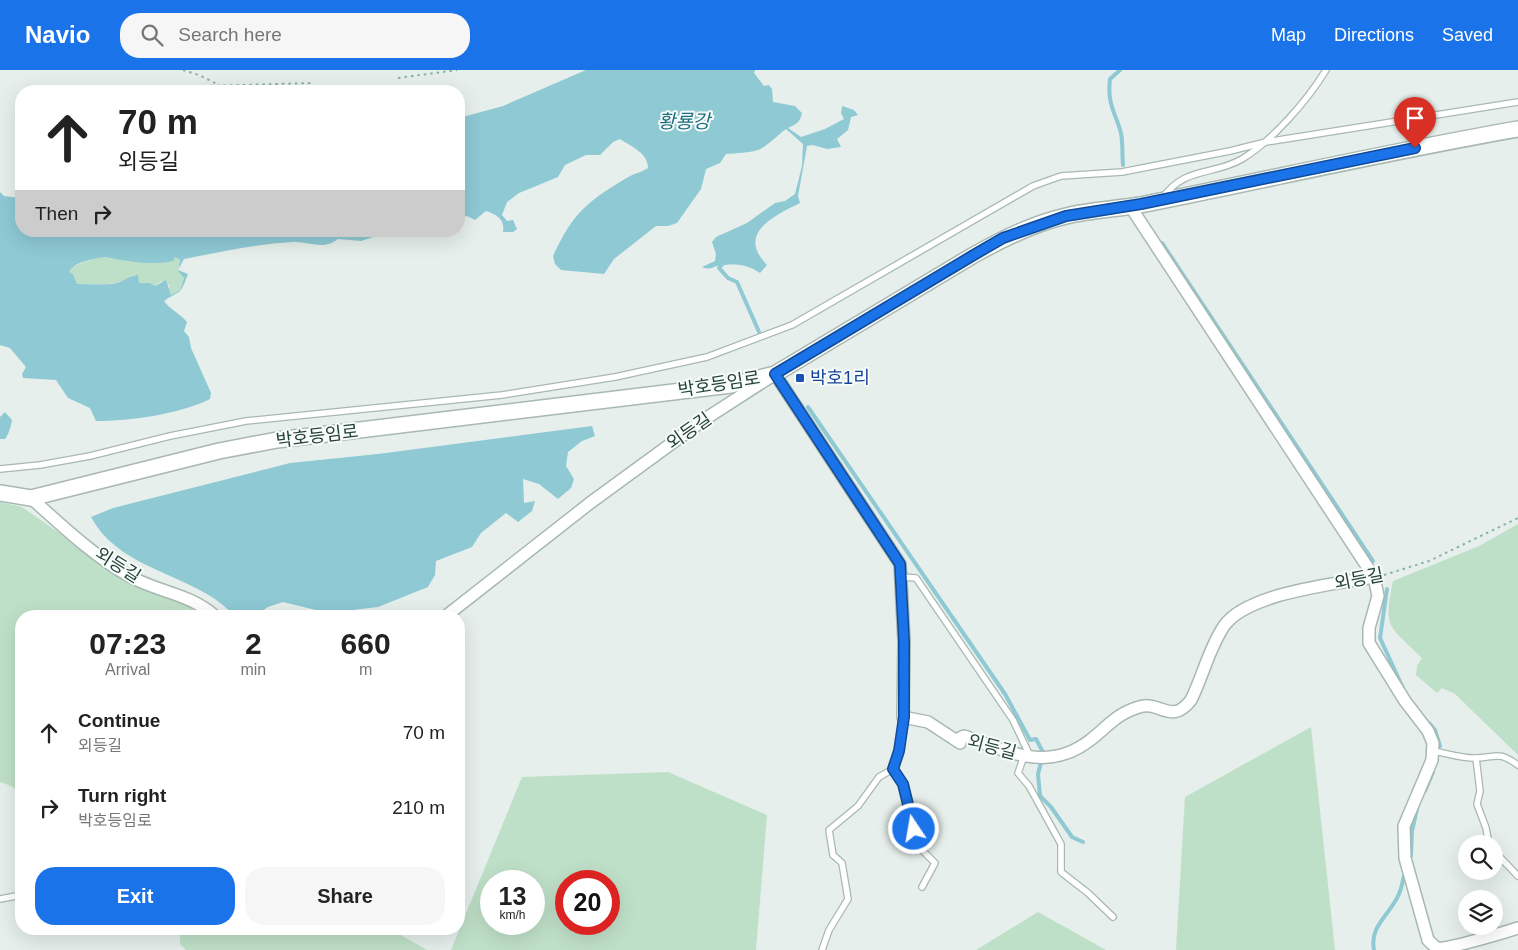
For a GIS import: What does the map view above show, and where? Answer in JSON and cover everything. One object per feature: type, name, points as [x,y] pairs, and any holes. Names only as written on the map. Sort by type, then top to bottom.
[{"type":"street","name":"박호등임로","points":[[0,493],[31,498],[219,451],[277,440],[731,385],[775,374],[1003,238],[1066,216],[1130,206],[1518,128]]},
{"type":"street","points":[[1130,206],[1374,577],[1378,596],[1369,628],[1370,643],[1404,701],[1428,731],[1433,743],[1432,760],[1404,826],[1405,858],[1428,940],[1436,948],[1449,948],[1476,939],[1496,936],[1518,928]]},
{"type":"street","points":[[775,374],[900,564],[904,717]]},
{"type":"street","name":"외등길","points":[[454,610],[590,503],[705,419],[775,374]]},
{"type":"street","name":"외등길","points":[[31,498],[67,530],[131,577],[188,598],[206,610]]},
{"type":"street","name":"외등길","points":[[904,717],[928,722],[960,743],[960,738],[964,736],[1012,755],[1048,758],[1068,755],[1091,740],[1107,724],[1122,714],[1142,706],[1167,712],[1177,712],[1184,708],[1200,682],[1223,628],[1241,609],[1276,597],[1374,577]]},
{"type":"lane","points":[[1161,199],[1170,186],[1190,174],[1240,160],[1266,142],[1326,70]]},
{"type":"lane","points":[[0,469],[40,465],[90,456],[170,436],[246,421],[502,394],[624,375],[707,357],[792,324],[1033,186],[1061,176],[1122,172],[1266,142],[1518,102]]},
{"type":"lane","points":[[901,578],[916,578],[1013,720],[1027,756],[1018,774],[1029,786],[1061,844],[1062,872],[1088,893],[1113,918]]},
{"type":"lane","points":[[822,950],[829,930],[848,899],[842,863],[833,855],[829,830],[858,806],[879,777],[893,769],[899,751],[904,717]]},
{"type":"lane","points":[[1433,751],[1476,758],[1493,754],[1506,757],[1518,765]]},
{"type":"lane","points":[[1476,758],[1480,791],[1477,804],[1487,835]]},
{"type":"lane","points":[[893,769],[903,784],[912,814],[916,844],[935,863],[922,887]]},
{"type":"lane","points":[[1503,860],[1518,876]]},
{"type":"lane","points":[[0,899],[15,896]]},
{"type":"path","points":[[183,70],[199,75],[218,85]]},
{"type":"path","points":[[398,78],[457,70]]},
{"type":"path","points":[[251,85],[313,83]]},
{"type":"path","name":"외등길","points":[[1374,577],[1429,561],[1518,518]]},
{"type":"green space","points":[[105,257],[145,262],[175,257],[180,260],[178,270],[184,277],[180,290],[171,295],[169,294],[169,285],[161,281],[155,286],[150,283],[138,283],[134,275],[114,283],[77,284],[73,274],[68,272],[80,263]]},
{"type":"green space","points":[[0,502],[22,507],[130,582],[186,605],[193,610],[15,610],[15,789],[0,782]]},
{"type":"green space","points":[[1518,524],[1518,755],[1455,694],[1442,688],[1437,693],[1416,675],[1417,666],[1422,658],[1402,639],[1391,625],[1389,609],[1393,581],[1479,546]]},
{"type":"green space","points":[[1311,727],[1335,950],[1176,950],[1185,797]]},
{"type":"green space","points":[[668,772],[767,815],[756,950],[451,950],[457,935],[465,935],[465,916],[480,879],[480,935],[545,935],[545,870],[484,870],[522,777]]},
{"type":"green space","points":[[1038,912],[1106,950],[976,950]]},
{"type":"green space","points":[[180,935],[401,935],[427,950],[186,950],[180,944]]},
{"type":"water","name":"황룡강","points":[[586,70],[755,70],[754,73],[764,86],[769,85],[772,89],[773,102],[795,106],[802,113],[798,122],[788,128],[801,137],[825,129],[844,119],[841,113],[842,106],[854,110],[858,115],[851,117],[848,130],[837,139],[841,147],[827,149],[813,145],[807,146],[798,196],[800,203],[770,220],[757,235],[755,244],[758,254],[767,265],[760,273],[740,265],[723,265],[708,269],[702,267],[715,261],[716,254],[712,242],[716,237],[747,223],[775,203],[785,201],[795,194],[802,166],[803,144],[786,129],[761,149],[751,152],[726,154],[720,163],[706,169],[701,189],[677,223],[668,226],[656,226],[614,259],[604,274],[561,270],[555,264],[553,256],[568,228],[584,208],[630,176],[648,168],[645,158],[620,139],[613,142],[600,155],[586,155],[565,165],[558,177],[519,193],[507,202],[502,215],[507,221],[513,220],[517,229],[513,232],[503,232],[503,224],[494,214],[486,211],[475,220],[465,216],[465,116],[503,106]]},
{"type":"water","points":[[0,192],[4,196],[15,197],[15,237],[373,237],[361,241],[338,239],[332,243],[321,245],[293,242],[265,245],[184,259],[178,270],[188,274],[183,286],[180,291],[164,301],[187,322],[184,331],[189,337],[191,348],[211,393],[210,399],[198,404],[170,413],[124,420],[96,421],[90,408],[68,398],[56,380],[23,378],[22,374],[26,367],[10,348],[0,345]],"holes":[[[105,257],[156,263],[173,261],[175,257],[180,260],[178,271],[184,278],[180,290],[171,295],[166,280],[155,286],[150,283],[139,283],[138,275],[131,276],[115,284],[77,284],[73,274],[69,272],[76,265],[85,261]]]},
{"type":"water","points":[[5,412],[12,422],[5,439],[0,439],[0,417]]},
{"type":"water","points":[[592,426],[595,436],[582,441],[568,452],[566,466],[574,479],[571,488],[558,499],[539,484],[523,479],[524,503],[535,501],[532,511],[518,522],[506,513],[481,533],[472,547],[436,561],[435,575],[428,587],[378,607],[353,610],[316,610],[283,602],[264,610],[228,610],[218,601],[199,590],[147,566],[115,546],[102,533],[91,517],[113,508],[290,463],[378,454]]},
{"type":"waterway","points":[[1120,70],[1110,79],[1109,88],[1111,102],[1121,133],[1123,165]]},
{"type":"waterway","points":[[1162,243],[1373,561]]},
{"type":"waterway","points":[[724,262],[719,268],[728,278],[737,282],[759,332]]},
{"type":"waterway","points":[[808,407],[1005,694],[1030,740],[1036,739],[1044,754]]},
{"type":"waterway","points":[[1387,589],[1380,638],[1403,688]]},
{"type":"waterway","points":[[1429,723],[1435,730],[1440,746]]},
{"type":"waterway","points":[[1041,762],[1038,774],[1040,796],[1051,807],[1072,837],[1083,842]]},
{"type":"waterway","points":[[1425,791],[1433,772]]},
{"type":"waterway","points":[[1411,856],[1412,831],[1417,809]]},
{"type":"waterway","points":[[1374,950],[1373,942],[1377,927],[1399,894],[1405,872]]},
{"type":"place","name":"박호1리","points":[[800,378]]},
{"type":"route","points":[[914,829],[912,814],[903,784],[893,769],[899,751],[904,717],[904,641],[900,564],[775,374],[1003,238],[1035,226],[1066,216],[1141,204],[1415,148]]}]
